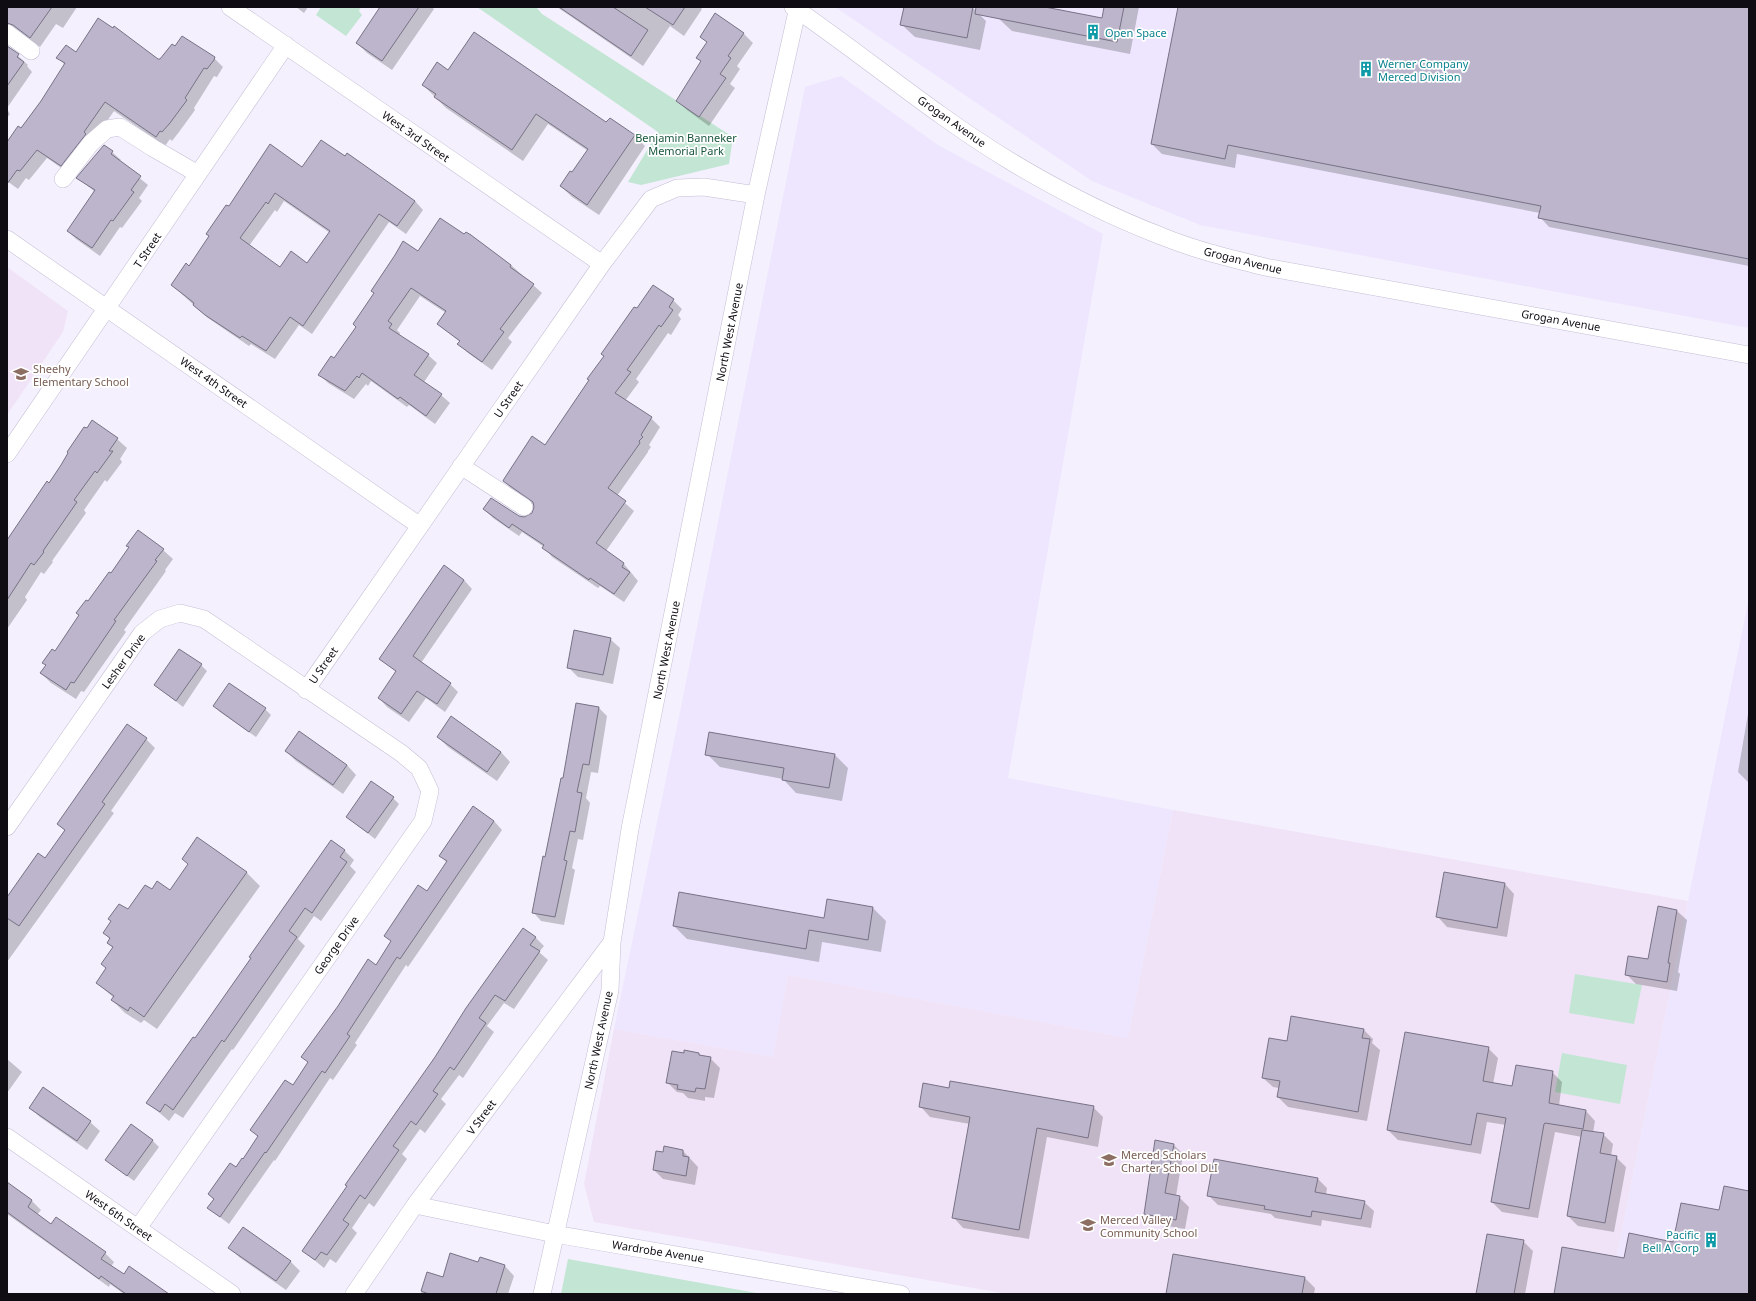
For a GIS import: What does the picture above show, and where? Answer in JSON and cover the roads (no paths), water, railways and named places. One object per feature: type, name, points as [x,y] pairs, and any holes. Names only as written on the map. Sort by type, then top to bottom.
[{"type":"street","name":"West 3rd Street","points":[[230,7],[602,264]]},
{"type":"street","name":"North West Avenue","points":[[542,1294],[610,990],[612,942],[630,829],[756,195],[796,8]]},
{"type":"street","name":"Grogan Avenue","points":[[796,8],[947,119],[1010,161],[1076,198],[1162,237],[1202,250],[1265,267],[1749,355]]},
{"type":"street","points":[[7,33],[31,51]]},
{"type":"street","name":"T Street","points":[[7,454],[286,45]]},
{"type":"street","points":[[64,179],[91,143],[107,129],[120,127],[198,174]]},
{"type":"street","name":"U Street","points":[[306,690],[602,264],[651,199],[677,188],[704,187],[756,195]]},
{"type":"street","name":"West 4th Street","points":[[7,239],[420,526]]},
{"type":"street","points":[[462,466],[524,507]]},
{"type":"street","name":"Lesher Drive","points":[[8,823],[142,633],[160,619],[180,613],[204,619],[306,690]]},
{"type":"street","name":"George Drive","points":[[138,1228],[423,821],[430,790],[419,768],[401,754],[306,690]]},
{"type":"street","name":"V Street","points":[[354,1294],[415,1205],[612,942]]},
{"type":"street","name":"West 6th Street","points":[[7,1136],[232,1294]]},
{"type":"street","name":"Wardrobe Avenue","points":[[415,1205],[555,1234],[901,1294]]},
{"type":"place","name":"Open Space","points":[[1093,32]]},
{"type":"place","name":"Werner Company Merced Division","points":[[1366,69]]},
{"type":"place","name":"Sheehy Elementary School","points":[[21,374]]},
{"type":"place","name":"Merced Scholars Charter School DLI","points":[[1109,1160]]},
{"type":"place","name":"Merced Valley Community School","points":[[1088,1225]]},
{"type":"place","name":"Pacific Bell A Corp","points":[[1711,1240]]},
{"type":"park label","name":"Benjamin Banneker Memorial Park","points":[[686,143]]}]
